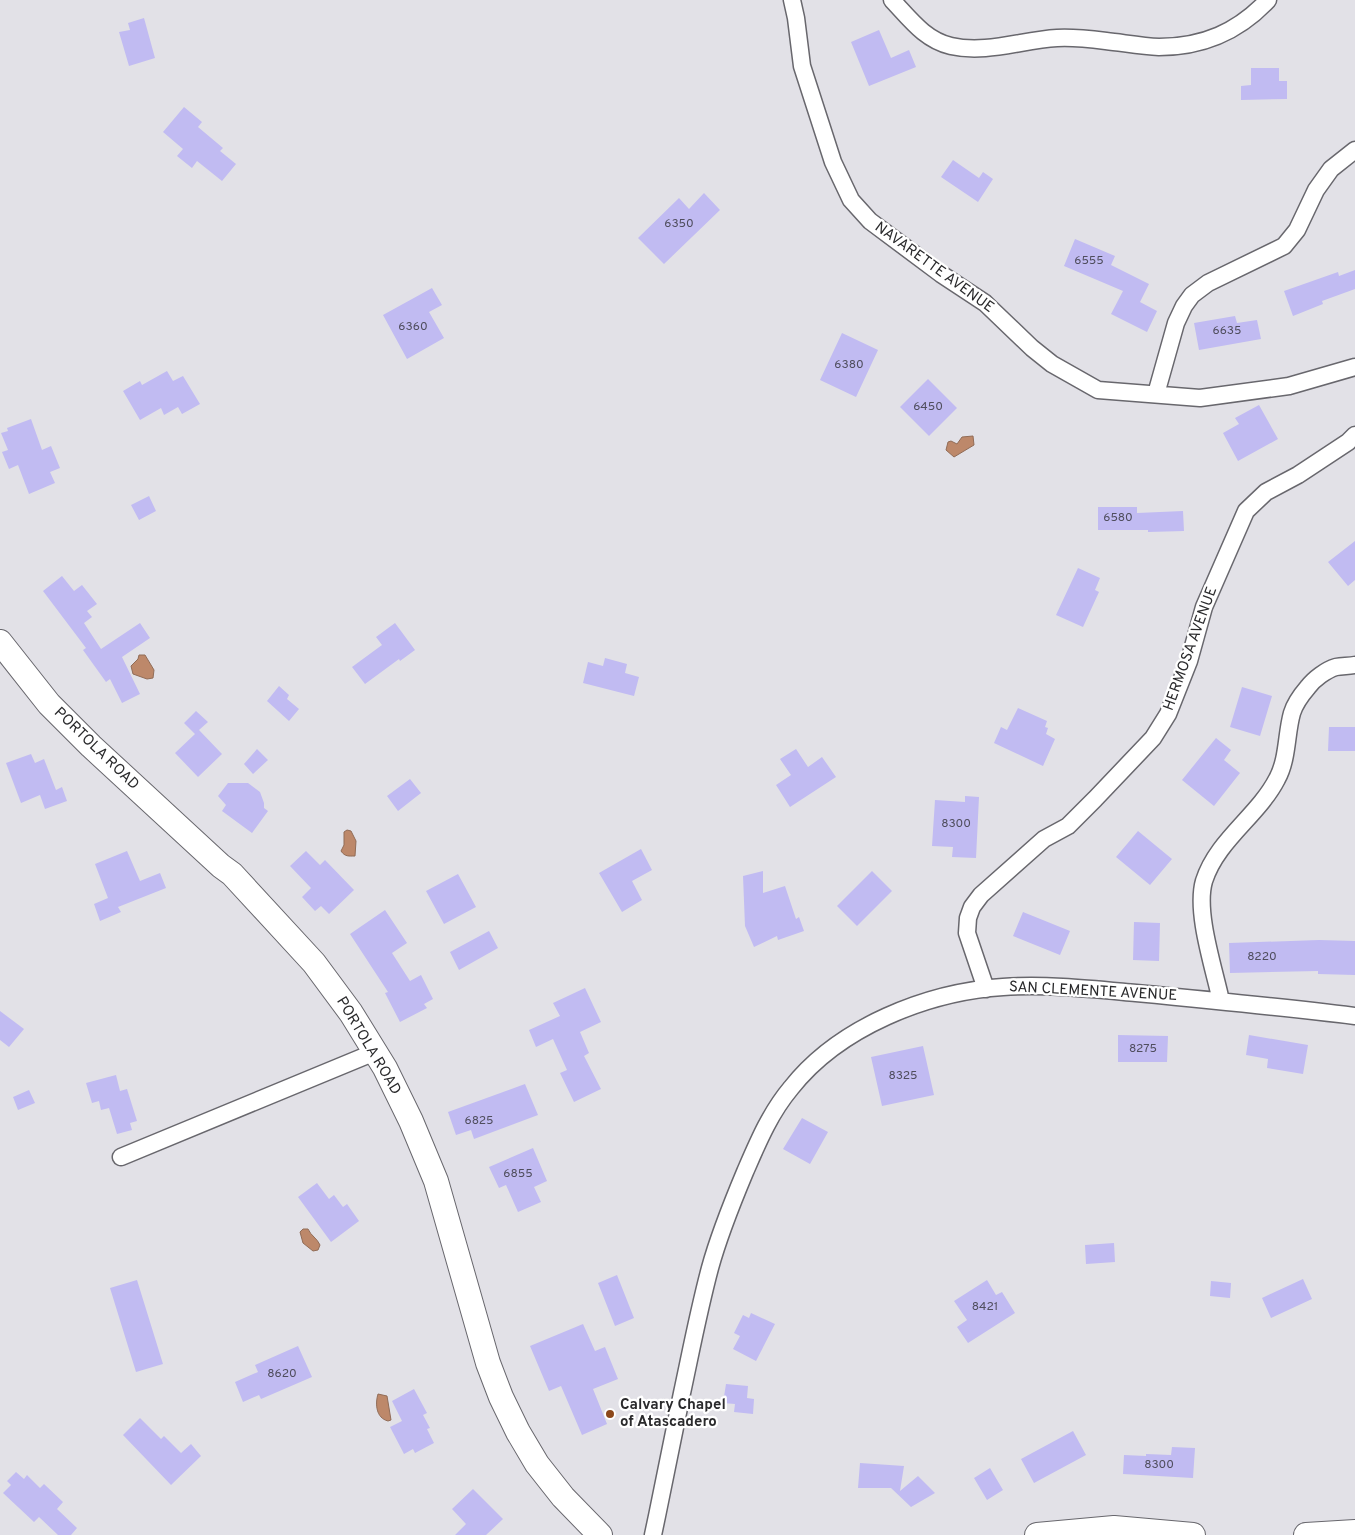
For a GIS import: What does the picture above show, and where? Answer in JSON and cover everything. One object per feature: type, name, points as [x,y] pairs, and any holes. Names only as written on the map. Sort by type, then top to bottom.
[{"type":"street","name":"NAVARETTE AVENUE","points":[[792,0],[802,66],[833,162],[851,200],[870,221],[941,274],[985,303],[1032,348],[1052,364],[1098,390],[1200,398],[1289,386],[1355,367]]},
{"type":"street","points":[[892,0],[920,30],[933,39],[950,46],[970,49],[1058,38],[1160,47],[1190,44],[1220,36],[1250,17],[1268,0]]},
{"type":"street","points":[[1156,394],[1176,323],[1184,306],[1192,296],[1208,284],[1284,246],[1297,230],[1316,190],[1331,169],[1355,150]]},
{"type":"street","name":"HERMOSA AVENUE","points":[[986,989],[967,933],[968,918],[972,907],[981,895],[1044,839],[1068,826],[1153,738],[1168,714],[1189,660],[1204,607],[1246,511],[1266,492],[1298,476],[1348,442],[1355,435]]},
{"type":"street","name":"PORTOLA ROAD","points":[[0,642],[49,704],[91,746],[232,874],[309,957],[351,1013],[385,1068],[436,1181],[488,1363],[501,1397],[518,1432],[537,1464],[563,1497],[600,1535]]},
{"type":"street","points":[[1222,1001],[1204,926],[1201,900],[1204,881],[1220,849],[1268,794],[1278,778],[1282,767],[1292,712],[1301,696],[1310,684],[1335,667],[1355,665]]},
{"type":"street","name":"SAN CLEMENTE AVENUE","points":[[653,1535],[693,1341],[711,1266],[735,1197],[768,1122],[791,1087],[827,1052],[874,1022],[914,1006],[950,995],[1000,987],[1034,985],[1222,1001],[1355,1016]]},
{"type":"street","points":[[121,1157],[375,1052]]},
{"type":"street","points":[[1037,1535],[1114,1528],[1193,1535]]},
{"type":"street","points":[[1306,1535],[1348,1533]]},
{"type":"shaded area","points":[[973,436],[974,445],[954,457],[946,450],[948,442],[951,441],[957,444],[962,437]]},
{"type":"shaded area","points":[[139,655],[145,655],[154,670],[153,678],[147,679],[133,674],[131,666],[138,659]]},
{"type":"shaded area","points":[[347,830],[351,831],[356,841],[355,856],[346,855],[341,851],[344,845],[344,832]]},
{"type":"shaded area","points":[[303,1229],[308,1229],[320,1245],[318,1250],[313,1251],[303,1243],[300,1232]]},
{"type":"shaded area","points":[[378,1394],[387,1396],[391,1420],[388,1421],[381,1417],[377,1410]]},
{"type":"building","points":[[144,18],[155,58],[129,66],[119,32],[130,30],[128,23]]},
{"type":"building","points":[[879,30],[891,58],[909,50],[916,67],[869,86],[851,42]]},
{"type":"building","points":[[1251,68],[1279,68],[1279,81],[1287,81],[1287,99],[1241,100],[1241,86],[1251,85]]},
{"type":"building","points":[[184,107],[202,122],[198,127],[223,148],[220,151],[236,164],[222,181],[197,161],[192,168],[177,156],[183,149],[163,132]]},
{"type":"building","points":[[953,160],[979,178],[983,172],[993,179],[978,202],[941,177]]},
{"type":"building","points":[[704,193],[720,210],[664,264],[638,238],[679,198],[689,209]]},
{"type":"building","points":[[1075,239],[1115,256],[1111,265],[1149,284],[1140,302],[1157,311],[1147,332],[1111,314],[1123,291],[1064,266]]},
{"type":"building","points":[[1355,270],[1355,289],[1322,301],[1323,304],[1293,316],[1284,291],[1338,272],[1339,276]]},
{"type":"building","points":[[432,288],[442,305],[429,312],[444,338],[407,359],[383,315]]},
{"type":"building","points":[[1235,316],[1237,323],[1257,320],[1261,339],[1199,350],[1194,323]]},
{"type":"building","points":[[842,333],[878,350],[856,397],[820,380]]},
{"type":"building","points":[[167,371],[173,381],[183,376],[200,404],[182,414],[178,407],[164,415],[161,408],[140,420],[123,391],[140,381],[142,385]]},
{"type":"building","points":[[928,379],[957,408],[929,436],[900,407]]},
{"type":"building","points":[[1259,405],[1278,439],[1238,461],[1223,433],[1239,424],[1235,418]]},
{"type":"building","points":[[31,419],[42,450],[51,446],[60,468],[50,472],[55,483],[29,494],[18,465],[9,469],[2,452],[8,450],[1,433],[8,431],[7,428]]},
{"type":"building","points":[[149,496],[156,511],[139,520],[131,505]]},
{"type":"building","points":[[1098,507],[1137,507],[1137,513],[1183,511],[1184,531],[1098,530]]},
{"type":"building","points":[[1355,541],[1355,580],[1348,586],[1328,562]]},
{"type":"building","points":[[1078,568],[1100,578],[1095,590],[1099,592],[1083,627],[1056,615]]},
{"type":"building","points":[[62,576],[74,591],[82,585],[97,604],[87,611],[92,617],[84,623],[101,649],[140,623],[150,638],[122,657],[140,694],[122,703],[110,679],[106,682],[83,650],[86,648],[43,591]]},
{"type":"building","points":[[395,623],[415,650],[400,661],[399,659],[365,684],[352,667],[382,645],[376,637]]},
{"type":"building","points":[[605,658],[627,664],[625,673],[639,677],[634,696],[583,683],[588,662],[603,666]]},
{"type":"building","points":[[279,686],[289,695],[287,699],[299,709],[289,721],[267,701]]},
{"type":"building","points":[[1242,687],[1272,696],[1260,736],[1230,727]]},
{"type":"building","points":[[1018,708],[1047,721],[1045,727],[1048,728],[1046,734],[1055,739],[1043,766],[994,743],[1001,727],[1007,730]]},
{"type":"building","points":[[196,711],[208,722],[199,730],[222,754],[198,777],[175,753],[195,734],[184,723]]},
{"type":"building","points":[[1329,727],[1355,727],[1355,751],[1328,751]]},
{"type":"building","points":[[1216,738],[1231,750],[1224,760],[1240,773],[1214,806],[1182,780]]},
{"type":"building","points":[[257,749],[268,760],[253,774],[244,764]]},
{"type":"building","points":[[796,749],[808,767],[822,757],[836,777],[790,807],[776,785],[791,775],[780,759]]},
{"type":"building","points":[[31,754],[35,763],[44,759],[56,790],[62,787],[67,801],[45,809],[40,795],[21,803],[6,763]]},
{"type":"building","points":[[410,779],[421,793],[398,811],[387,796]]},
{"type":"building","points":[[228,783],[248,783],[260,792],[264,808],[268,811],[252,833],[222,811],[226,805],[218,796]]},
{"type":"building","points":[[965,796],[979,797],[976,858],[952,857],[953,847],[932,846],[935,800],[965,802]]},
{"type":"building","points":[[1138,831],[1172,859],[1150,885],[1116,857]]},
{"type":"building","points":[[641,849],[652,870],[632,881],[642,900],[622,912],[599,873]]},
{"type":"building","points":[[127,851],[140,881],[160,873],[166,888],[118,907],[121,912],[100,921],[94,904],[108,898],[95,864]]},
{"type":"building","points":[[306,851],[320,865],[325,860],[354,890],[329,914],[321,906],[315,911],[302,897],[311,888],[290,866]]},
{"type":"building","points":[[763,871],[763,893],[785,886],[796,919],[799,917],[804,931],[778,940],[777,936],[754,947],[745,926],[743,876]]},
{"type":"building","points":[[872,871],[892,891],[857,926],[837,906]]},
{"type":"building","points":[[458,874],[476,907],[444,924],[426,891]]},
{"type":"building","points":[[385,910],[407,943],[392,953],[410,981],[421,975],[433,999],[424,1004],[427,1008],[400,1022],[385,993],[388,992],[350,934]]},
{"type":"building","points":[[1023,912],[1070,931],[1060,955],[1013,936]]},
{"type":"building","points":[[1134,922],[1160,923],[1159,961],[1133,960]]},
{"type":"building","points":[[489,931],[498,948],[459,970],[450,952]]},
{"type":"building","points":[[1319,940],[1355,941],[1355,975],[1318,974],[1318,971],[1230,973],[1229,943]]},
{"type":"building","points":[[585,988],[601,1022],[580,1032],[589,1053],[584,1056],[601,1089],[574,1102],[560,1073],[567,1070],[553,1039],[536,1047],[529,1030],[560,1016],[553,1003]]},
{"type":"building","points":[[0,1011],[24,1029],[9,1047],[0,1040]]},
{"type":"building","points":[[1118,1035],[1168,1036],[1167,1062],[1118,1062]]},
{"type":"building","points":[[1249,1035],[1308,1045],[1303,1074],[1267,1068],[1268,1059],[1246,1055]]},
{"type":"building","points":[[923,1046],[934,1095],[882,1106],[871,1057]]},
{"type":"building","points":[[116,1075],[120,1091],[127,1089],[137,1121],[130,1123],[132,1130],[117,1134],[109,1108],[101,1110],[99,1101],[92,1103],[86,1083]]},
{"type":"building","points":[[525,1084],[538,1115],[474,1139],[471,1130],[456,1135],[448,1112]]},
{"type":"building","points":[[29,1090],[35,1103],[18,1110],[13,1097]]},
{"type":"building","points":[[802,1118],[828,1132],[810,1164],[783,1149]]},
{"type":"building","points":[[533,1148],[547,1181],[534,1187],[541,1202],[518,1212],[506,1185],[499,1188],[489,1167]]},
{"type":"building","points":[[317,1183],[329,1199],[334,1195],[343,1207],[347,1204],[359,1221],[331,1242],[298,1197]]},
{"type":"building","points":[[1114,1243],[1115,1262],[1086,1264],[1085,1245]]},
{"type":"building","points":[[617,1275],[634,1318],[615,1326],[598,1283]]},
{"type":"building","points":[[1303,1279],[1312,1299],[1271,1318],[1262,1298]]},
{"type":"building","points":[[137,1280],[163,1364],[136,1372],[110,1288]]},
{"type":"building","points":[[987,1280],[996,1295],[1002,1292],[1015,1313],[968,1343],[957,1327],[967,1320],[954,1301]]},
{"type":"building","points":[[1211,1281],[1231,1283],[1230,1298],[1210,1296]]},
{"type":"building","points":[[751,1313],[775,1324],[756,1361],[733,1349],[740,1336],[734,1333],[743,1315],[749,1318]]},
{"type":"building","points":[[583,1324],[595,1351],[605,1347],[618,1379],[593,1389],[607,1424],[582,1435],[561,1386],[549,1391],[530,1346]]},
{"type":"building","points":[[298,1346],[312,1377],[261,1399],[259,1395],[243,1402],[235,1382],[258,1372],[255,1365]]},
{"type":"building","points":[[726,1384],[748,1386],[747,1398],[754,1399],[753,1414],[734,1412],[735,1404],[723,1403]]},
{"type":"building","points":[[414,1389],[427,1413],[423,1415],[430,1428],[427,1429],[434,1443],[415,1453],[413,1449],[404,1454],[390,1427],[402,1421],[392,1401]]},
{"type":"building","points":[[140,1418],[161,1439],[164,1436],[181,1453],[191,1444],[201,1456],[171,1485],[123,1435]]},
{"type":"building","points":[[1073,1431],[1086,1455],[1034,1483],[1021,1459]]},
{"type":"building","points":[[1172,1447],[1195,1448],[1193,1478],[1123,1474],[1124,1455],[1171,1455]]},
{"type":"building","points":[[860,1463],[904,1466],[900,1491],[918,1476],[935,1493],[911,1507],[891,1488],[858,1488]]},
{"type":"building","points":[[990,1468],[1003,1490],[987,1500],[974,1478]]},
{"type":"building","points":[[16,1472],[24,1479],[27,1475],[40,1488],[44,1484],[63,1502],[57,1509],[77,1528],[71,1535],[58,1535],[39,1517],[34,1522],[3,1493],[11,1485],[7,1481]]},
{"type":"building","points":[[473,1489],[503,1519],[486,1535],[455,1535],[466,1524],[452,1509]]},
{"type":"place","name":"Calvary Chapel of Atascadero","points":[[610,1414]]}]
